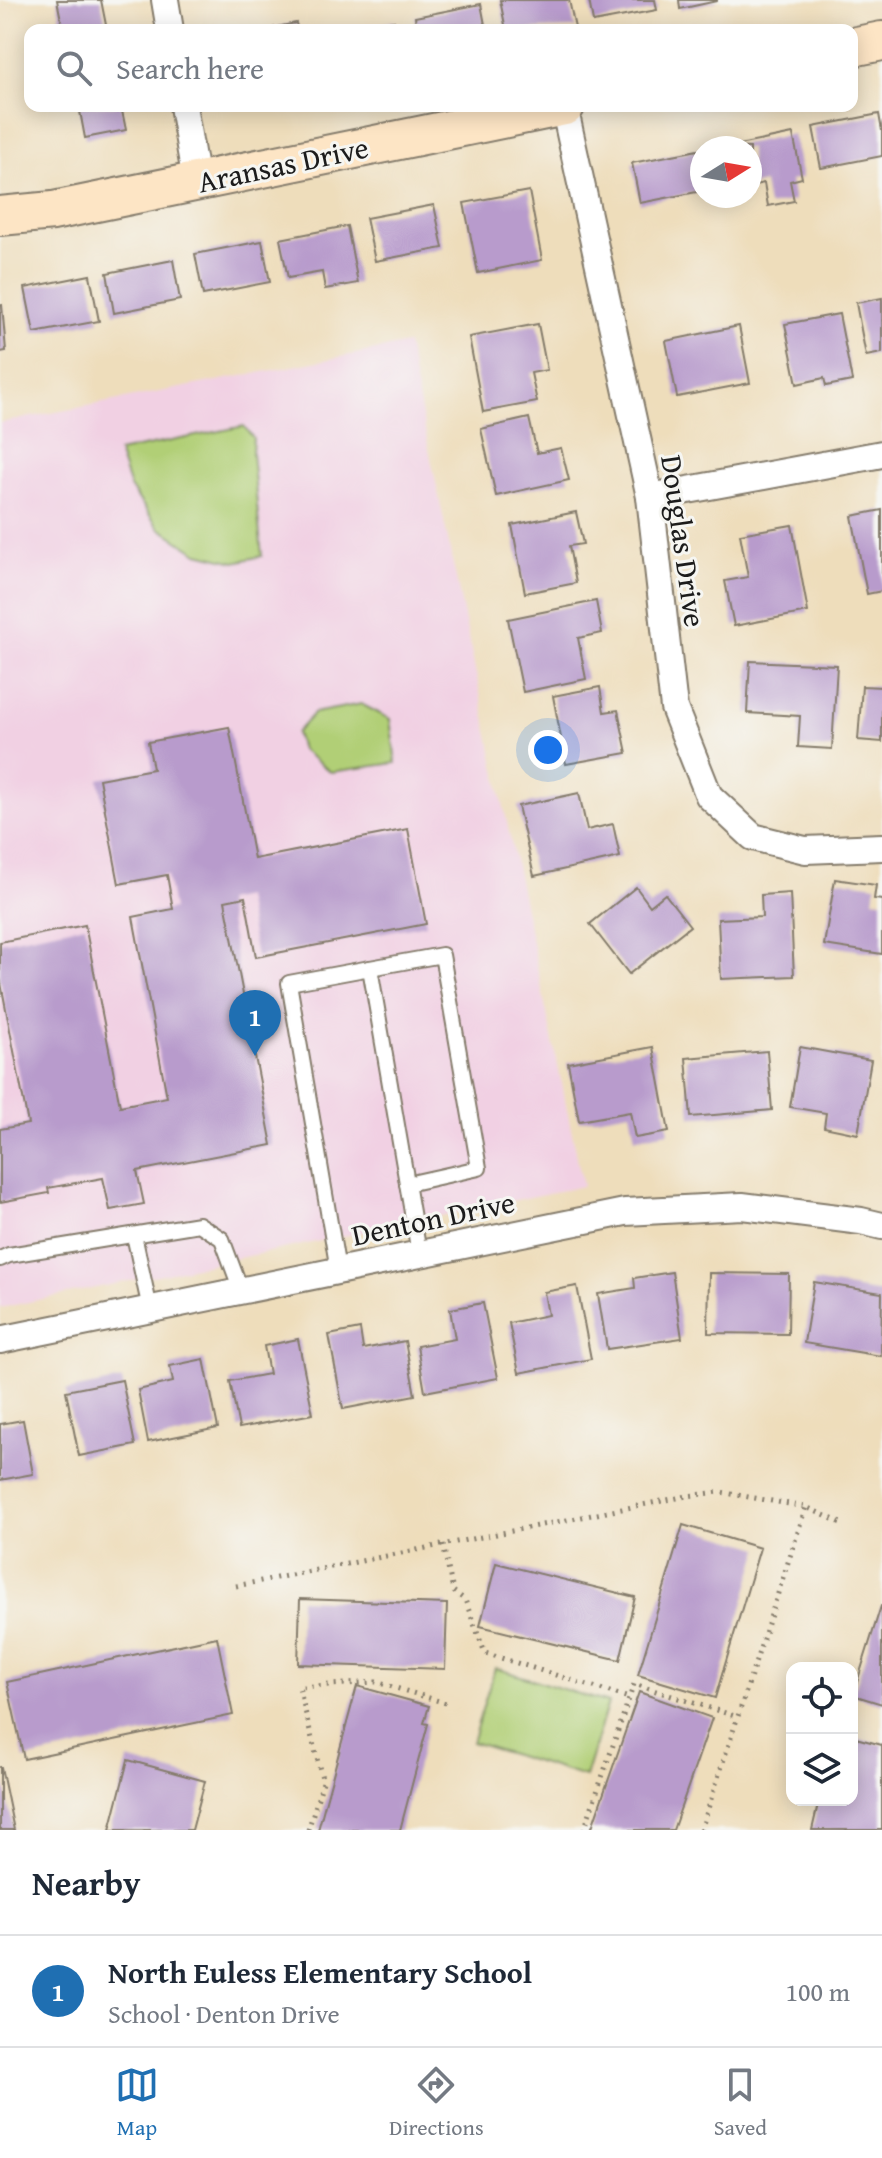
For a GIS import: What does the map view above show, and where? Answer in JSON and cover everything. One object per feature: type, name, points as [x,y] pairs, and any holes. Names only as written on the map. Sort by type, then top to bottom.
[{"type":"street","points":[[165,0],[169,24]]},
{"type":"street","points":[[858,46],[882,41]]},
{"type":"street","points":[[184,112],[196,181]]},
{"type":"street","name":"Aransas Drive","points":[[0,216],[53,211],[535,112]]},
{"type":"street","name":"Douglas Drive","points":[[565,112],[650,497],[674,708],[709,796],[753,837],[805,850],[882,847]]},
{"type":"street","points":[[650,497],[882,454]]},
{"type":"street","name":"Denton Drive","points":[[0,1340],[625,1212],[742,1206],[882,1226]]},
{"type":"lane","points":[[338,1270],[289,983],[442,955],[479,1168],[407,1184]]},
{"type":"lane","points":[[370,968],[419,1253]]},
{"type":"lane","points":[[0,1259],[199,1224],[222,1239],[241,1290]]},
{"type":"lane","points":[[134,1235],[150,1309]]},
{"type":"path","points":[[236,1586],[720,1492],[806,1507],[841,1523]]},
{"type":"path","points":[[701,1830],[806,1507]]},
{"type":"path","points":[[443,1545],[453,1591],[465,1600],[485,1653],[629,1698]]},
{"type":"path","points":[[308,1830],[323,1782],[299,1687],[376,1682],[449,1704]]},
{"type":"path","points":[[584,1830],[634,1684],[738,1717]]},
{"type":"shaded area","points":[[407,344],[583,1186],[0,1308],[0,423]]},
{"type":"green space","points":[[244,426],[253,438],[262,556],[235,562],[198,553],[158,527],[130,487],[118,452]]},
{"type":"green space","points":[[361,704],[390,719],[396,763],[331,772],[301,750],[296,733],[314,713]]},
{"type":"green space","points":[[495,1668],[608,1703],[585,1777],[472,1742]]},
{"type":"building","points":[[57,0],[101,0],[106,24],[62,24]]},
{"type":"building","points":[[500,0],[569,0],[574,24],[505,24]]},
{"type":"building","points":[[589,0],[655,0],[657,10],[593,22]]},
{"type":"building","points":[[679,0],[717,0],[717,1],[680,9]]},
{"type":"building","points":[[481,4],[485,24],[416,24],[415,17]]},
{"type":"building","points":[[80,112],[122,112],[126,130],[85,138]]},
{"type":"building","points":[[879,114],[882,156],[821,168],[813,127]]},
{"type":"building","points":[[793,134],[802,178],[790,181],[794,201],[768,206],[762,183],[762,140]]},
{"type":"building","points":[[690,152],[690,193],[640,203],[632,163]]},
{"type":"building","points":[[529,191],[542,260],[478,273],[464,203]]},
{"type":"building","points":[[434,205],[443,248],[375,261],[366,218]]},
{"type":"building","points":[[347,226],[358,283],[325,289],[322,272],[288,278],[280,239]]},
{"type":"building","points":[[262,241],[270,282],[203,295],[195,254]]},
{"type":"building","points":[[173,260],[180,300],[114,313],[107,273]]},
{"type":"building","points":[[90,275],[99,321],[34,333],[25,288]]},
{"type":"building","points":[[882,298],[882,353],[866,356],[856,303]]},
{"type":"building","points":[[0,305],[6,351],[0,352]]},
{"type":"building","points":[[839,314],[852,381],[826,386],[824,378],[797,384],[785,324]]},
{"type":"building","points":[[538,324],[547,370],[531,373],[537,402],[483,412],[469,337]]},
{"type":"building","points":[[739,326],[750,383],[677,397],[666,341]]},
{"type":"building","points":[[529,418],[537,453],[561,448],[569,480],[496,496],[481,429]]},
{"type":"building","points":[[882,510],[882,591],[867,594],[852,516]]},
{"type":"building","points":[[576,512],[583,544],[569,546],[576,583],[525,593],[512,525]]},
{"type":"building","points":[[792,525],[808,612],[734,626],[725,581],[748,577],[740,534]]},
{"type":"building","points":[[596,601],[602,633],[578,638],[586,679],[523,692],[508,619]]},
{"type":"building","points":[[750,661],[837,665],[832,749],[798,747],[800,716],[747,713]]},
{"type":"building","points":[[862,686],[882,687],[882,742],[858,740]]},
{"type":"building","points":[[600,687],[604,712],[618,710],[627,753],[566,764],[553,696]]},
{"type":"building","points":[[229,727],[254,859],[408,829],[426,924],[256,957],[245,897],[225,901],[272,1145],[137,1171],[144,1204],[110,1210],[103,1178],[48,1188],[49,1193],[0,1202],[0,1129],[28,1124],[0,978],[0,942],[85,925],[120,1106],[167,1097],[133,917],[173,909],[167,875],[119,884],[99,779],[153,769],[148,742]]},
{"type":"building","points":[[579,793],[587,830],[613,824],[620,857],[534,876],[518,806]]},
{"type":"building","points":[[835,879],[876,885],[874,899],[882,900],[882,954],[824,945]]},
{"type":"building","points":[[636,887],[650,906],[665,894],[690,926],[629,974],[590,924]]},
{"type":"building","points":[[790,893],[794,976],[721,979],[718,919],[762,917],[761,895]]},
{"type":"building","points":[[653,1047],[669,1132],[635,1138],[630,1112],[579,1121],[568,1063]]},
{"type":"building","points":[[800,1047],[871,1060],[858,1134],[824,1127],[826,1113],[790,1107]]},
{"type":"building","points":[[767,1051],[772,1110],[691,1117],[686,1058]]},
{"type":"building","points":[[672,1272],[682,1338],[607,1349],[598,1294],[635,1288],[634,1278]]},
{"type":"building","points":[[709,1273],[789,1274],[788,1334],[708,1333]]},
{"type":"building","points":[[814,1282],[882,1293],[881,1356],[804,1343]]},
{"type":"building","points":[[577,1286],[591,1359],[519,1373],[509,1323],[548,1315],[544,1292]]},
{"type":"building","points":[[483,1303],[498,1378],[425,1392],[417,1346],[455,1339],[450,1309]]},
{"type":"building","points":[[360,1329],[363,1349],[405,1341],[415,1395],[343,1409],[329,1335]]},
{"type":"building","points":[[298,1339],[313,1414],[239,1428],[230,1381],[269,1374],[264,1346]]},
{"type":"building","points":[[204,1359],[218,1428],[148,1442],[138,1390],[173,1382],[170,1366]]},
{"type":"building","points":[[122,1380],[135,1445],[79,1456],[66,1391]]},
{"type":"building","points":[[23,1420],[33,1474],[0,1480],[0,1424]]},
{"type":"building","points":[[683,1525],[760,1548],[715,1698],[638,1675]]},
{"type":"building","points":[[496,1563],[635,1597],[620,1660],[480,1626]]},
{"type":"building","points":[[300,1599],[447,1604],[445,1669],[298,1664]]},
{"type":"building","points":[[882,1606],[882,1704],[858,1697],[858,1679]]},
{"type":"building","points":[[217,1637],[233,1715],[24,1759],[7,1682]]},
{"type":"building","points":[[357,1686],[429,1706],[424,1723],[428,1724],[400,1830],[318,1830]]},
{"type":"building","points":[[639,1692],[712,1718],[673,1830],[591,1830]]},
{"type":"building","points":[[858,1739],[882,1745],[882,1830],[812,1830],[818,1806],[858,1806]]},
{"type":"building","points":[[128,1760],[205,1781],[192,1830],[110,1830]]},
{"type":"building","points":[[1,1767],[14,1830],[0,1830]]},
{"type":"place","name":"North Euless Elementary School","points":[[255,1056]]}]
